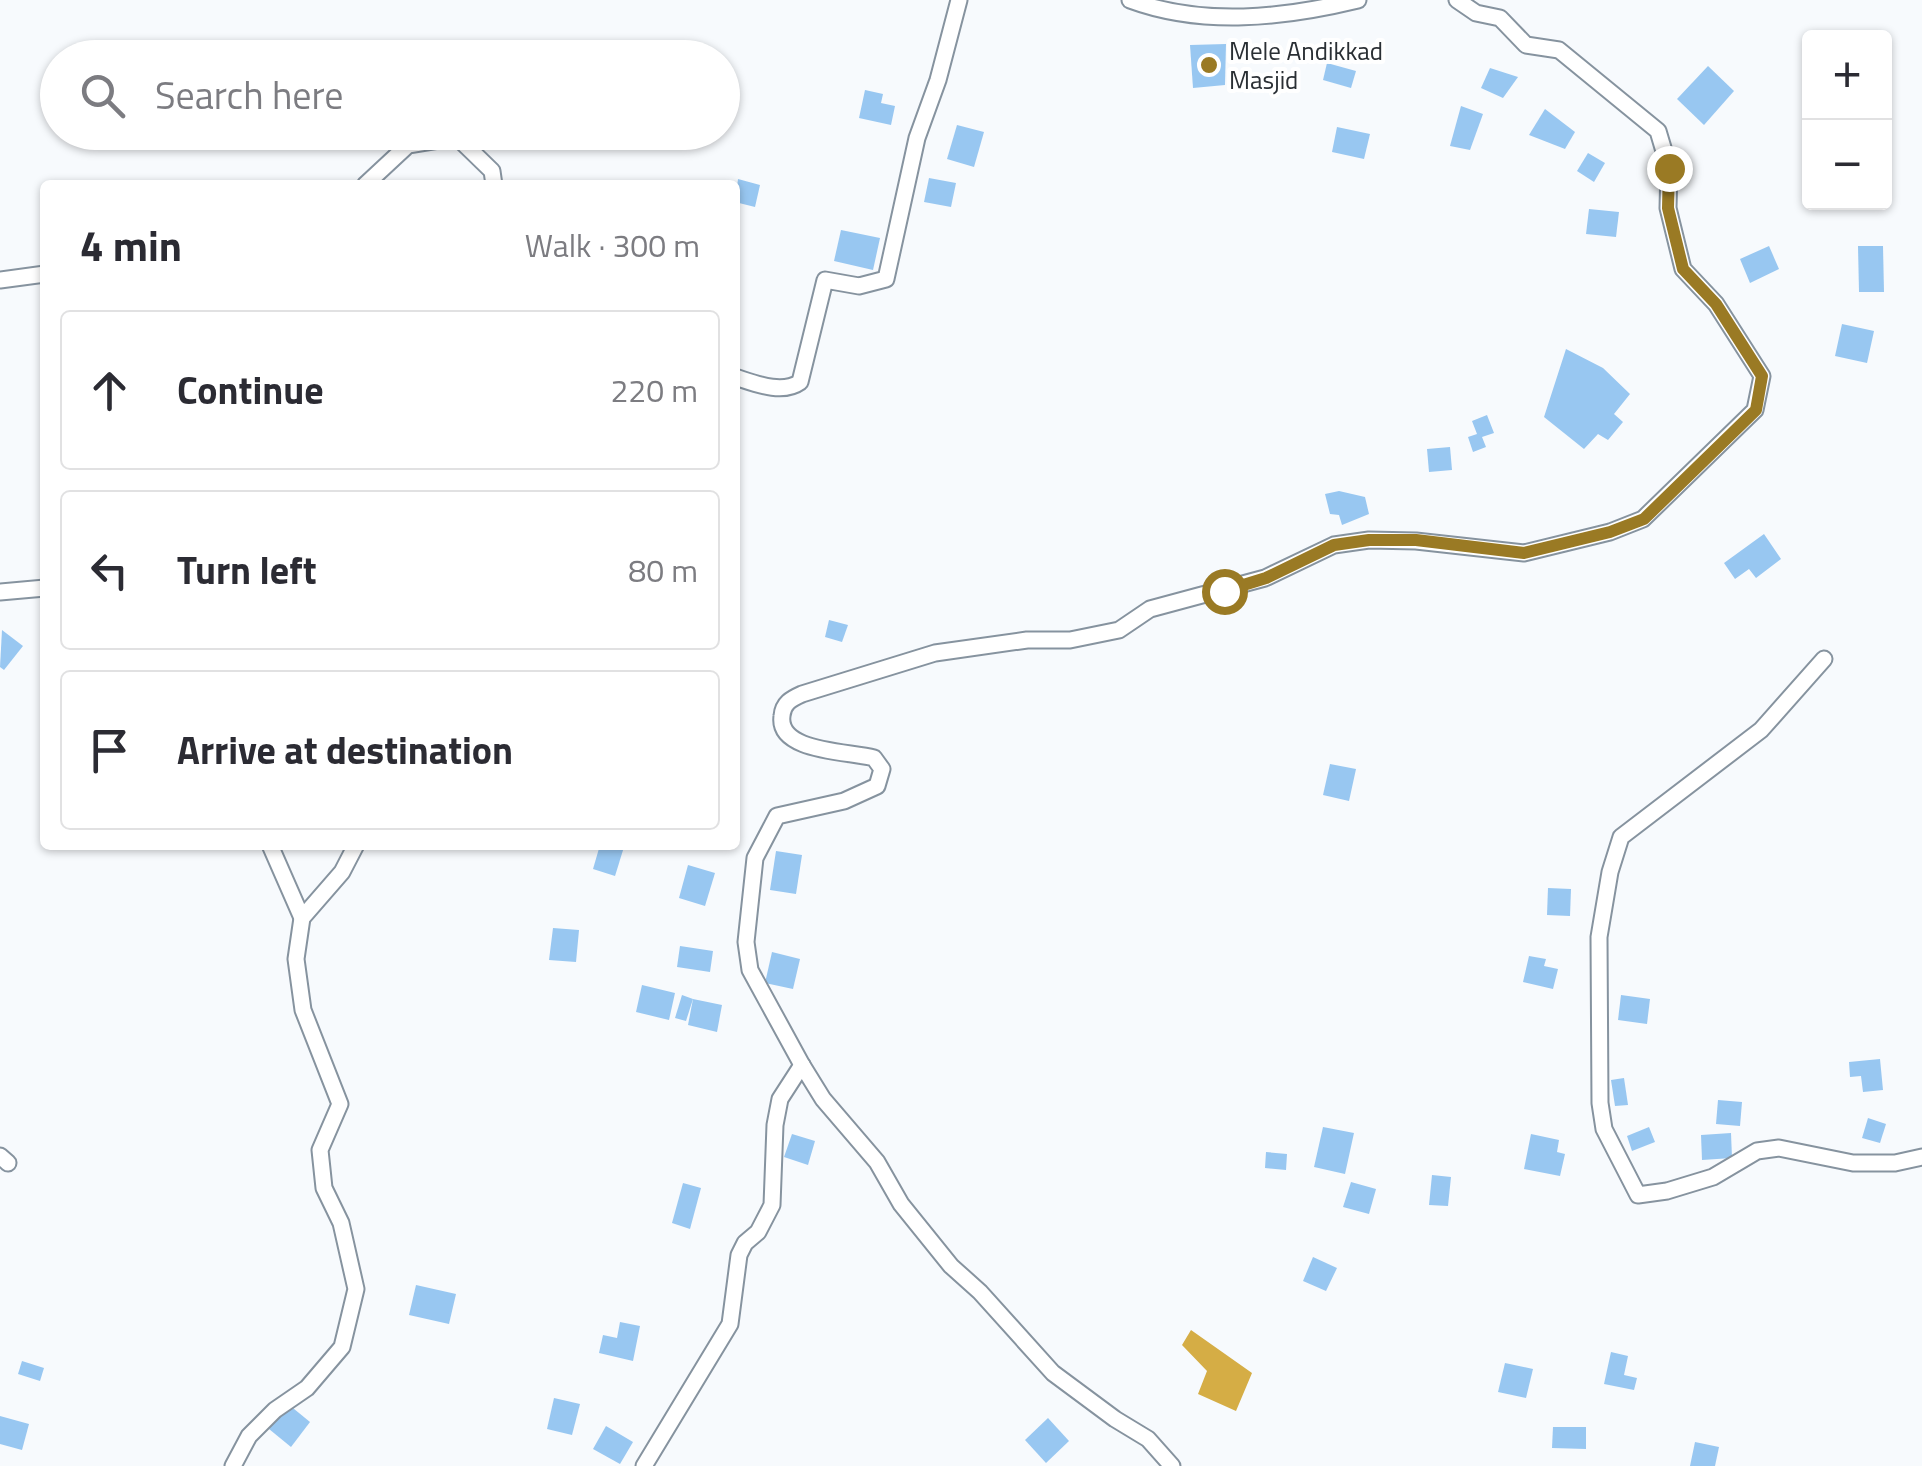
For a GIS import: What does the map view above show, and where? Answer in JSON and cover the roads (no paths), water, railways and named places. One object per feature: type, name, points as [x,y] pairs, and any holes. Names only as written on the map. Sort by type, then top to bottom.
[{"type":"street","points":[[740,379],[764,386],[792,388],[800,382],[825,280],[860,286],[886,279],[917,138],[938,80],[959,0]]},
{"type":"street","points":[[1130,0],[1155,9],[1221,18],[1308,12],[1358,0]]},
{"type":"street","points":[[1172,1466],[1148,1439],[1053,1373],[980,1292],[951,1266],[901,1204],[877,1162],[823,1099],[750,970],[746,942],[755,858],[776,816],[844,801],[877,786],[882,769],[874,758],[801,745],[789,738],[781,724],[782,708],[790,699],[935,653],[1027,640],[1070,640],[1119,630],[1150,609],[1266,578],[1334,545],[1416,540],[1524,553],[1610,532],[1644,519],[1756,410],[1762,376],[1716,304],[1683,269],[1668,208],[1669,168],[1658,131],[1559,50],[1526,45],[1500,18],[1476,12],[1457,0]]},
{"type":"street","points":[[370,180],[403,150]]},
{"type":"street","points":[[471,150],[492,172],[493,180]]},
{"type":"street","points":[[0,280],[40,275]]},
{"type":"street","points":[[0,592],[40,588]]},
{"type":"street","points":[[1824,658],[1761,730],[1622,837],[1610,872],[1598,936],[1600,1103],[1604,1129],[1638,1195],[1713,1177],[1757,1151],[1779,1148],[1853,1163],[1895,1163],[1922,1157]]},
{"type":"street","points":[[233,1466],[249,1436],[275,1410],[307,1388],[342,1347],[356,1289],[341,1224],[324,1188],[320,1150],[340,1104],[303,1010],[296,959],[302,918],[272,850]]},
{"type":"street","points":[[302,918],[342,872],[353,850]]},
{"type":"street","points":[[644,1466],[730,1324],[739,1256],[772,1205],[775,1124],[780,1098],[802,1065]]},
{"type":"place","name":"Mele Andikkad Masjid","points":[[1209,65]]}]
